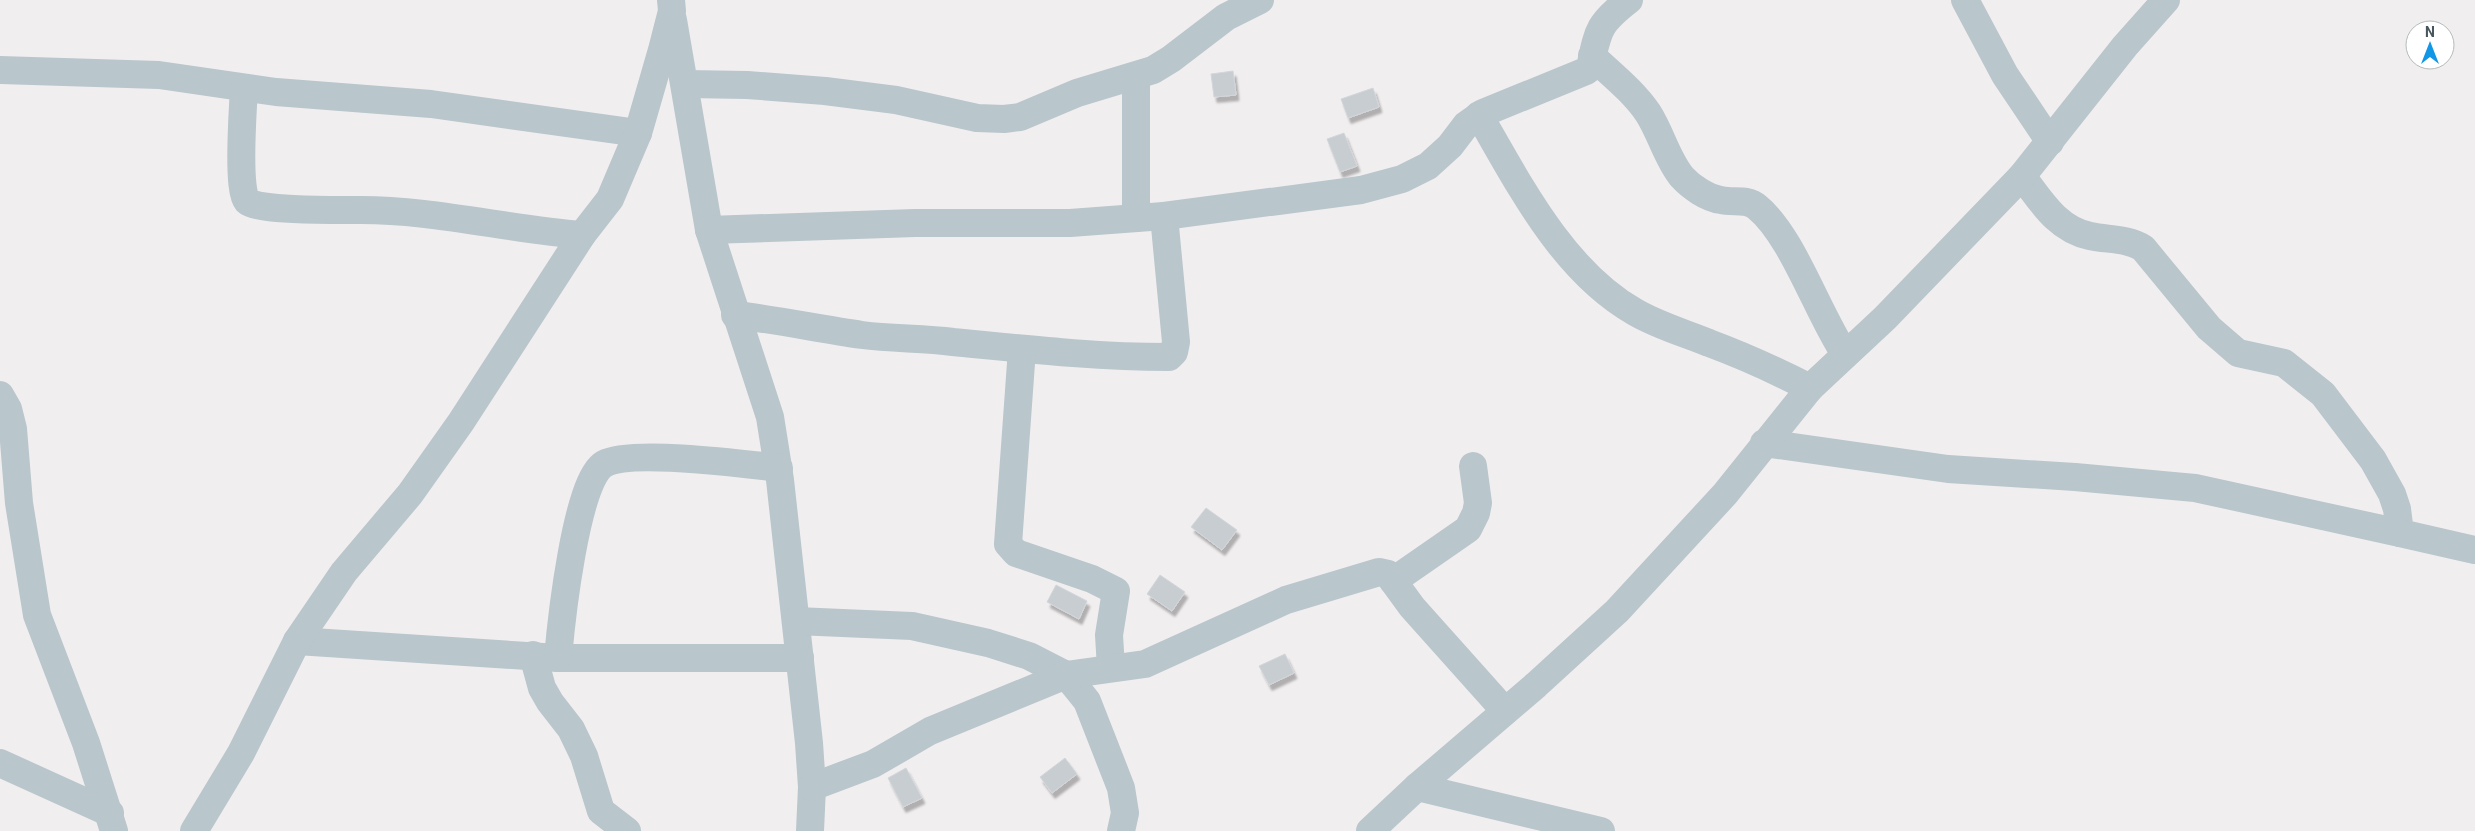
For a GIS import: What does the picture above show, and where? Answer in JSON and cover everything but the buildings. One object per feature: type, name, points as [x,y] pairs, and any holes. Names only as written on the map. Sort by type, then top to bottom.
[{"type":"street","points":[[686,84],[825,91],[896,100],[990,120],[1020,117],[1077,93],[1136,76],[1171,59],[1226,17],[1260,0]]},
{"type":"street","points":[[1965,0],[2005,75],[2050,142]]},
{"type":"street","points":[[1370,831],[1417,787],[1617,611],[1725,494],[1810,388],[1884,318],[2022,176],[2125,46],[2166,0]]},
{"type":"street","points":[[710,230],[915,223],[1070,223],[1164,216],[1361,190],[1402,178],[1428,166],[1450,146],[1466,125],[1479,115],[1582,74],[1590,68],[1599,28],[1617,4]]},
{"type":"street","points":[[672,6],[710,230],[735,315],[749,350],[770,417],[778,468],[800,658],[812,787],[810,831]]},
{"type":"street","points":[[194,831],[241,753],[297,641],[344,572],[410,494],[461,422],[582,234],[610,199],[638,133],[672,6]]},
{"type":"street","points":[[1592,56],[1636,98],[1648,114],[1675,166],[1685,180],[1711,197],[1752,203],[1768,218],[1797,264],[1831,334],[1845,354]]},
{"type":"street","points":[[0,70],[159,75],[244,88],[431,104],[638,133]]},
{"type":"street","points":[[1136,76],[1136,218]]},
{"type":"street","points":[[244,88],[241,172],[244,196],[251,203],[292,209],[404,212],[546,232],[582,234]]},
{"type":"street","points":[[1479,115],[1547,228],[1583,272],[1597,285],[1636,313],[1682,334],[1771,368],[1810,388]]},
{"type":"street","points":[[2022,176],[2053,216],[2072,231],[2091,236],[2111,238],[2136,244],[2143,248],[2209,328],[2238,353],[2284,363],[2323,394],[2373,460],[2392,494],[2397,509],[2400,533]]},
{"type":"street","points":[[735,315],[798,323],[862,335],[1137,357],[1171,356],[1176,342],[1164,216]]},
{"type":"street","points":[[1022,349],[1008,544],[1016,553],[1092,579],[1116,591],[1109,636],[1111,668]]},
{"type":"street","points":[[0,395],[8,409],[14,429],[19,503],[37,615],[86,743],[112,822]]},
{"type":"street","points":[[1764,443],[1948,470],[2075,477],[2195,488],[2475,550]]},
{"type":"street","points":[[626,831],[601,811],[594,794],[584,756],[571,728],[550,702],[542,688],[546,656],[560,630],[580,512],[589,483],[598,469],[614,460],[640,458],[778,468]]},
{"type":"street","points":[[1393,581],[1468,529],[1476,513],[1478,503],[1473,466]]},
{"type":"street","points":[[812,787],[873,764],[930,731],[1066,675],[1111,668],[1135,667],[1156,660],[1286,600],[1378,572],[1387,573],[1412,607],[1504,711]]},
{"type":"street","points":[[796,621],[912,626],[988,643],[1029,656],[1066,675],[1087,700],[1121,788],[1125,813],[1122,831]]},
{"type":"street","points":[[297,641],[546,656],[800,658]]},
{"type":"street","points":[[0,763],[112,822]]},
{"type":"street","points":[[1417,787],[1601,831]]}]
